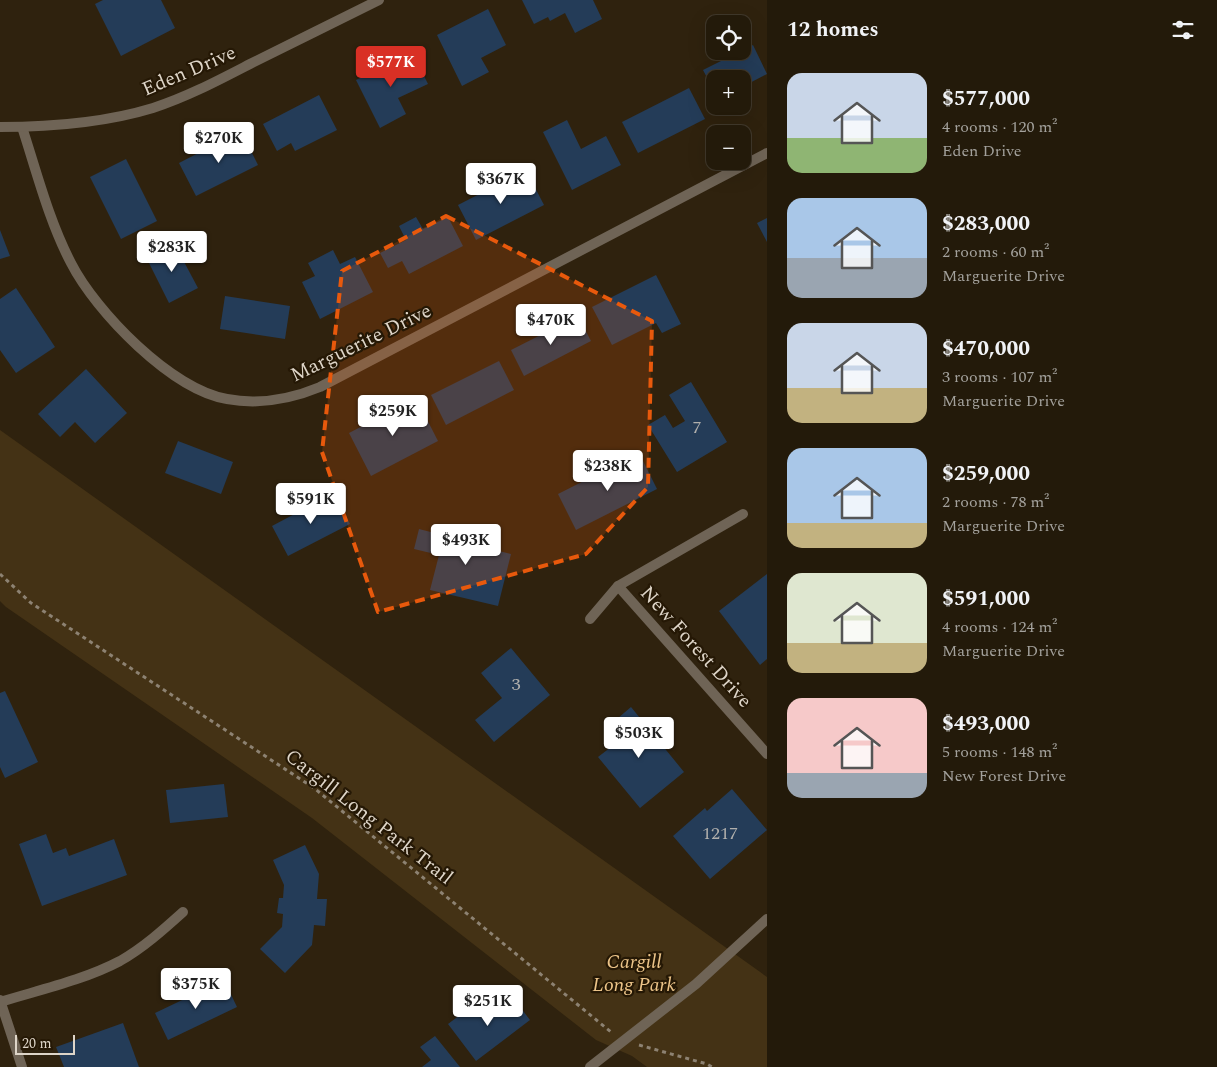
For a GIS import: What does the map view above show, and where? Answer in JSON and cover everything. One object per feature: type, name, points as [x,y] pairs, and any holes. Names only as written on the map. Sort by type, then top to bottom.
[{"type":"street","name":"Eden Drive","points":[[0,128],[62,125],[114,118],[155,107],[216,81],[379,0]]},
{"type":"street","name":"Marguerite Drive","points":[[22,127],[63,248],[81,282],[98,306],[134,342],[196,390],[228,399],[248,401],[282,399],[320,387],[767,152]]},
{"type":"street","name":"New Forest Drive","points":[[590,619],[618,586],[743,514]]},
{"type":"street","name":"New Forest Drive","points":[[618,586],[767,754]]},
{"type":"street","points":[[22,1067],[0,1001],[89,974],[119,962],[146,944],[183,912]]},
{"type":"street","points":[[590,1067],[696,984],[767,919]]},
{"type":"path","name":"Cargill Long Park Trail","points":[[0,574],[31,603],[314,788],[609,1030]]},
{"type":"path","points":[[644,1048],[707,1064],[712,1067]]},
{"type":"highlighted area","points":[[446,216],[652,321],[648,487],[586,554],[378,612],[322,452],[342,271]]},
{"type":"green space","name":"Cargill Long Park","points":[[0,430],[767,977],[767,1067],[647,1067],[632,1056],[596,1040],[312,818],[6,607],[0,601]]},
{"type":"building","points":[[103,0],[161,0],[175,28],[121,56],[95,4]]},
{"type":"building","points":[[522,0],[593,0],[602,19],[575,33],[565,13],[550,21],[548,17],[534,24]]},
{"type":"building","points":[[488,9],[506,45],[481,58],[489,72],[462,86],[437,35]]},
{"type":"building","points":[[753,45],[767,74],[751,82],[751,70],[706,70],[706,76],[703,70],[723,60],[751,60],[751,46]]},
{"type":"building","points":[[412,52],[428,84],[398,98],[406,114],[380,128],[356,80]]},
{"type":"building","points":[[689,88],[705,119],[638,153],[622,122]]},
{"type":"building","points":[[319,95],[337,130],[295,151],[291,143],[277,151],[263,124]]},
{"type":"building","points":[[567,120],[581,149],[606,136],[621,165],[572,190],[543,132]]},
{"type":"building","points":[[241,131],[258,165],[196,196],[179,163]]},
{"type":"building","points":[[126,159],[157,221],[121,239],[90,177]]},
{"type":"building","points":[[526,170],[544,205],[476,240],[458,205]]},
{"type":"building","points":[[416,217],[423,229],[448,217],[463,246],[409,274],[402,261],[388,268],[380,253],[406,240],[399,226]]},
{"type":"building","points":[[767,218],[767,242],[757,223]]},
{"type":"building","points":[[0,230],[10,256],[0,259]]},
{"type":"building","points":[[174,243],[198,288],[169,303],[146,257]]},
{"type":"building","points":[[333,250],[340,264],[355,257],[373,292],[320,319],[302,282],[315,276],[308,263]]},
{"type":"building","points":[[656,275],[681,324],[662,333],[656,323],[612,345],[592,307]]},
{"type":"building","points":[[16,288],[55,347],[16,373],[0,350],[0,299]]},
{"type":"building","points":[[225,296],[290,306],[285,339],[220,329]]},
{"type":"building","points":[[578,316],[591,341],[524,376],[511,350]]},
{"type":"building","points":[[499,361],[514,390],[446,425],[431,395]]},
{"type":"building","points":[[86,369],[127,413],[95,443],[75,422],[60,437],[38,414]]},
{"type":"building","points":[[691,382],[727,442],[677,472],[648,425],[665,415],[673,428],[685,421],[669,395]]},
{"type":"building","points":[[416,398],[438,441],[371,476],[349,433]]},
{"type":"building","points":[[178,441],[233,462],[221,494],[165,473]]},
{"type":"building","points":[[639,453],[657,489],[576,530],[558,494]]},
{"type":"building","points":[[334,493],[350,524],[288,556],[272,526]]},
{"type":"building","points":[[419,529],[466,541],[469,530],[494,536],[491,549],[511,554],[498,606],[430,590],[439,555],[414,549]]},
{"type":"building","points":[[767,574],[767,659],[760,665],[719,611]]},
{"type":"building","points":[[511,648],[550,695],[494,742],[475,720],[502,698],[481,673]]},
{"type":"building","points":[[5,691],[38,762],[5,778],[0,767],[0,693]]},
{"type":"building","points":[[631,707],[684,772],[640,808],[598,757],[615,744],[604,730]]},
{"type":"building","points":[[224,784],[228,817],[170,823],[166,790]]},
{"type":"building","points":[[732,789],[767,830],[710,879],[673,836],[705,808],[707,811]]},
{"type":"building","points":[[46,834],[53,853],[66,848],[69,856],[114,839],[127,875],[42,906],[19,844]]},
{"type":"building","points":[[305,845],[319,874],[317,899],[327,899],[325,926],[314,925],[312,945],[285,973],[260,949],[282,927],[283,914],[277,913],[279,898],[283,898],[284,885],[273,860]]},
{"type":"building","points":[[224,980],[237,1007],[168,1040],[155,1013]]},
{"type":"building","points":[[511,995],[530,1020],[476,1061],[448,1024],[472,1006],[481,1018]]},
{"type":"building","points":[[123,1023],[139,1067],[64,1067],[56,1047]]},
{"type":"building","points":[[435,1036],[460,1067],[422,1067],[431,1060],[420,1047]]}]
